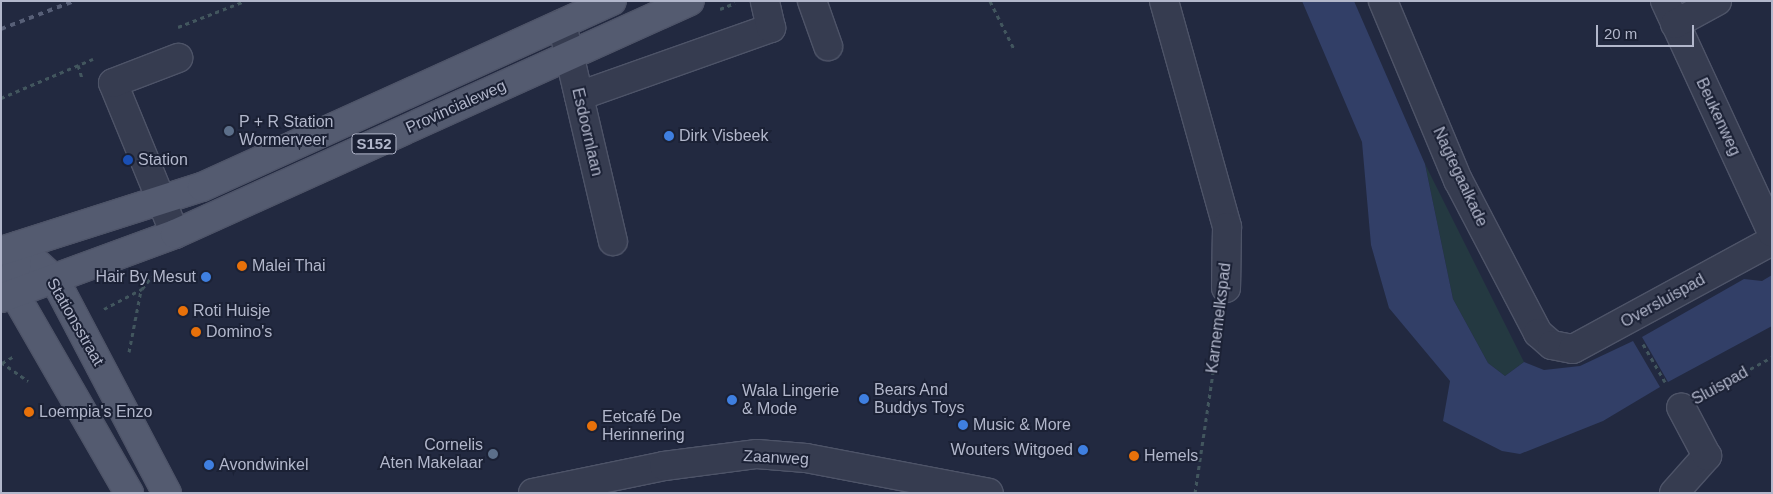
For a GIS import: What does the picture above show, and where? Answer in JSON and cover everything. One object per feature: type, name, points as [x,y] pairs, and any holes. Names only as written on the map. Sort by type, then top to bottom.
[{"type":"main road","name":"Provincialeweg","points":[[10,248],[156,187],[202,188],[612,1]]},
{"type":"main road","name":"Provincialeweg","points":[[55,280],[175,234],[690,1]]},
{"type":"main road","name":"Stationsstraat","points":[[10,248],[55,280],[167,493]]},
{"type":"main road","points":[[10,248],[8,296],[129,493]]},
{"type":"main road","name":"S152","points":[[8,296],[55,280]]},
{"type":"street","points":[[579,96],[771,28],[765,1]]},
{"type":"street","points":[[812,1],[828,46]]},
{"type":"street","name":"Karnemelkspad","points":[[1164,1],[1227,227],[1226,288]]},
{"type":"street","name":"Nagtegaalkade","points":[[1383,1],[1458,180],[1538,332],[1552,345]]},
{"type":"street","points":[[1670,12],[1717,1]]},
{"type":"street","name":"Beukenweg","points":[[1670,12],[1772,233]]},
{"type":"street","name":"Esdoornlaan","points":[[562,24],[613,241]]},
{"type":"street","points":[[175,234],[156,187],[159,157],[128,77],[178,58]]},
{"type":"street","name":"Oversluispad","points":[[1552,345],[1573,349],[1772,241]]},
{"type":"street","name":"Sluispad","points":[[1674,398],[1707,456],[1684,489]]},
{"type":"street","name":"Zaanweg","points":[[533,493],[664,466],[757,454],[806,458],[989,493]]},
{"type":"path","points":[[990,1],[1014,49]]},
{"type":"path","name":"Karnemelkspad","points":[[1195,493],[1226,288]]},
{"type":"path","points":[[1638,336],[1674,398]]},
{"type":"path","name":"Sluispad","points":[[1674,398],[1772,357]]},
{"type":"shaded area","points":[[1425,164],[1524,362],[1505,376],[1488,363],[1453,299]]},
{"type":"water","points":[[1302,1],[1354,1],[1425,164],[1453,299],[1488,363],[1505,376],[1524,362],[1544,370],[1580,366],[1633,341],[1660,387],[1603,421],[1520,454],[1502,451],[1443,421],[1450,381],[1389,308],[1371,245],[1362,142]]},
{"type":"water","points":[[1772,275],[1772,326],[1668,382],[1642,337],[1744,279],[1762,281]]},
{"type":"railway","points":[[1,29],[74,1]]},
{"type":"place","name":"P + R Station Wormerveer","points":[[229,131]]},
{"type":"place","name":"Dirk Visbeek","points":[[669,136]]},
{"type":"place","name":"Station","points":[[128,160]]},
{"type":"place","name":"Malei Thai","points":[[242,266]]},
{"type":"place","name":"Hair By Mesut","points":[[206,277]]},
{"type":"place","name":"Roti Huisje","points":[[183,311]]},
{"type":"place","name":"Domino's","points":[[196,332]]},
{"type":"place","name":"Bears And Buddys Toys","points":[[864,399]]},
{"type":"place","name":"Wala Lingerie & Mode","points":[[732,400]]},
{"type":"place","name":"Loempia's Enzo","points":[[29,412]]},
{"type":"place","name":"Music & More","points":[[963,425]]},
{"type":"place","name":"Eetcafé De Herinnering","points":[[592,426]]},
{"type":"place","name":"Wouters Witgoed","points":[[1083,450]]},
{"type":"place","name":"Cornelis Aten Makelaar","points":[[493,454]]},
{"type":"place","name":"Hemels","points":[[1134,456]]},
{"type":"place","name":"Avondwinkel","points":[[209,465]]}]
